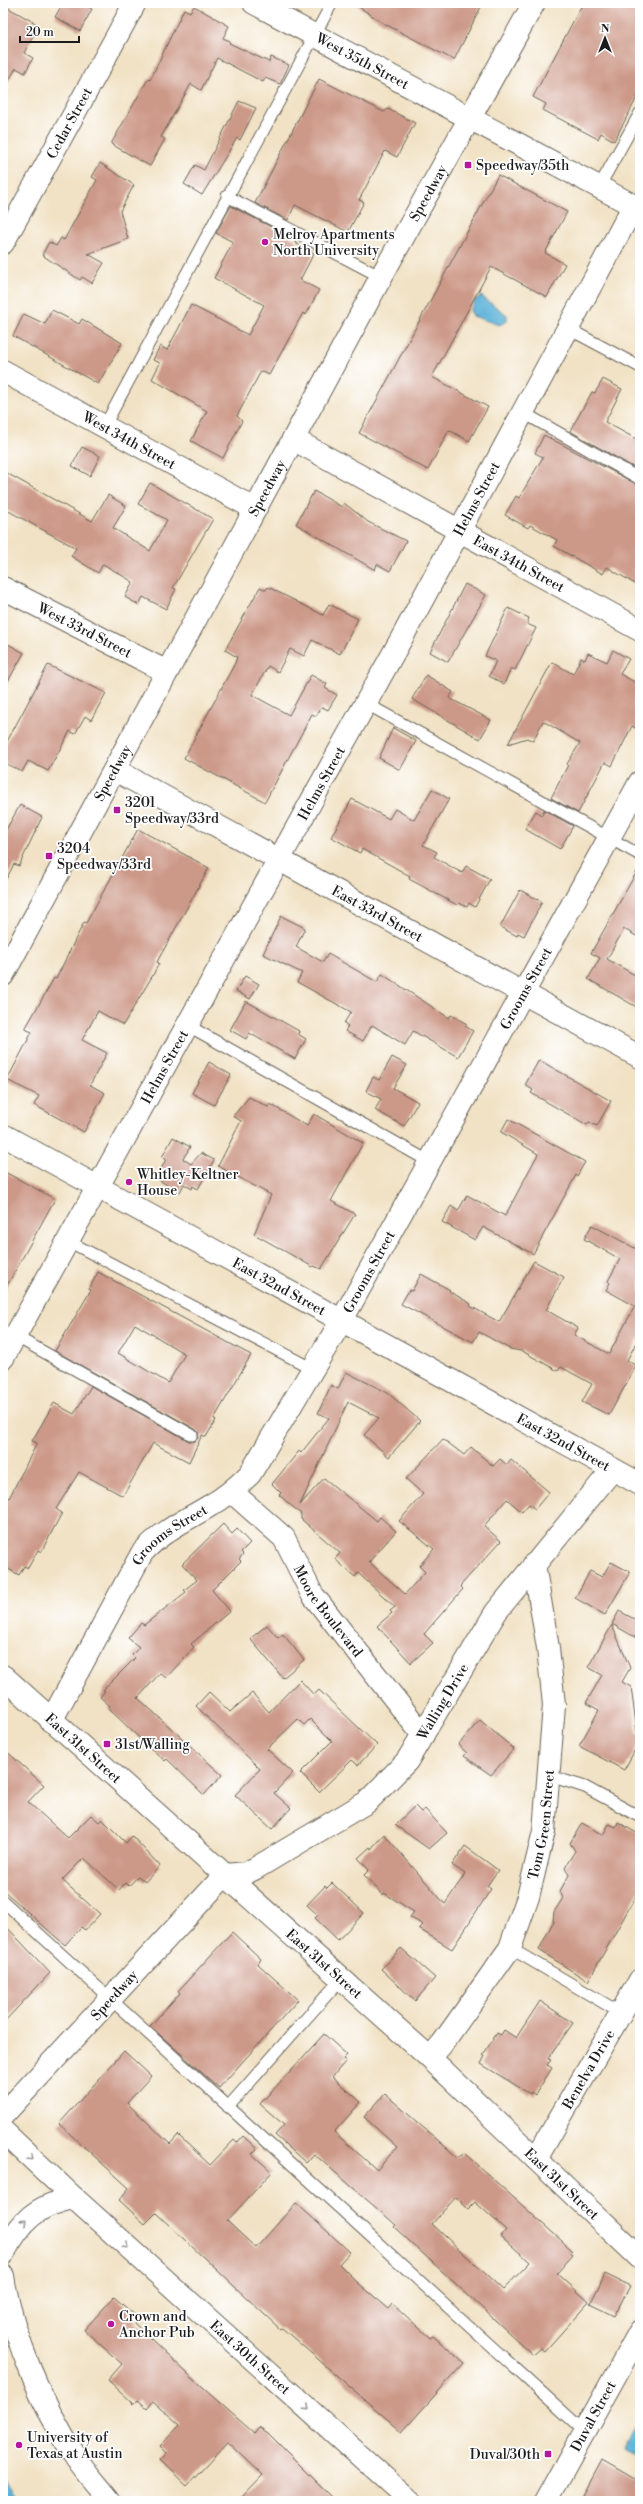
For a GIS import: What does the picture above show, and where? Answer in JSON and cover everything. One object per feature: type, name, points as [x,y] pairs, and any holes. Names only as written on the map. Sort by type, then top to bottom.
[{"type":"street","name":"Cedar Street","points":[[3,243],[135,3]]},
{"type":"street","name":"West 35th Street","points":[[254,3],[472,117],[637,207]]},
{"type":"street","name":"Speedway","points":[[3,975],[9,951],[115,770],[381,277],[472,117],[534,3]]},
{"type":"street","name":"Helms Street","points":[[3,1358],[365,703],[567,328],[637,207]]},
{"type":"street","name":"West 34th Street","points":[[3,371],[255,509]]},
{"type":"street","name":"East 34th Street","points":[[293,439],[640,630]]},
{"type":"street","name":"West 33rd Street","points":[[3,588],[167,672]]},
{"type":"street","name":"East 33rd Street","points":[[115,770],[640,1056]]},
{"type":"street","name":"Grooms Street","points":[[51,1721],[142,1553],[156,1537],[232,1492],[250,1474],[342,1320],[640,782]]},
{"type":"street","name":"East 32nd Street","points":[[3,1135],[640,1484]]},
{"type":"street","name":"Walling Drive","points":[[225,1875],[246,1873],[367,1802],[407,1761],[496,1612],[613,1469]]},
{"type":"street","name":"Moore Boulevard","points":[[232,1492],[284,1538],[312,1594],[423,1735]]},
{"type":"street","name":"Tom Green Street","points":[[430,2058],[442,2044],[510,1948],[528,1897],[544,1831],[550,1776],[554,1705],[548,1648],[534,1564]]},
{"type":"street","name":"East 31st Street","points":[[3,1676],[51,1721],[430,2058],[640,2258]]},
{"type":"street","name":"Speedway","points":[[3,2115],[225,1875]]},
{"type":"street","name":"Benelva Drive","points":[[536,2159],[640,1980]]},
{"type":"street","name":"East 30th Street","points":[[3,2131],[74,2198],[410,2501]]},
{"type":"street","points":[[3,2254],[16,2230],[34,2213],[55,2202],[74,2198]]},
{"type":"street","points":[[3,2276],[9,2327],[76,2458],[110,2501]]},
{"type":"street","name":"Duval Street","points":[[546,2501],[640,2331]]},
{"type":"lane","points":[[104,427],[332,3]]},
{"type":"lane","points":[[599,187],[640,113]]},
{"type":"lane","points":[[227,196],[381,277]]},
{"type":"lane","points":[[567,328],[640,367]]},
{"type":"lane","points":[[522,412],[640,479]]},
{"type":"lane","points":[[365,703],[640,855]]},
{"type":"lane","points":[[187,1025],[430,1162]]},
{"type":"lane","points":[[68,1241],[313,1369]]},
{"type":"lane","points":[[15,1336],[192,1435]]},
{"type":"lane","points":[[550,1776],[585,1787],[640,1817]]},
{"type":"lane","points":[[3,1901],[584,2431]]},
{"type":"lane","points":[[510,1948],[621,2013]]},
{"type":"lane","points":[[228,2107],[341,1979]]},
{"type":"water","points":[[481,296],[507,315],[507,321],[499,325],[473,316],[470,310],[476,299]]},
{"type":"water","points":[[638,2420],[640,2421],[640,2451],[636,2457],[624,2449]]},
{"type":"water","points":[[3,2480],[19,2501],[3,2501]]},
{"type":"building","points":[[63,3],[80,3],[92,9],[80,31],[55,17]]},
{"type":"building","points":[[353,3],[483,3],[454,60],[383,23]]},
{"type":"building","points":[[583,3],[640,3],[640,92],[614,141],[601,133],[598,139],[543,110],[546,104],[533,97]]},
{"type":"building","points":[[3,5],[39,25],[24,53],[33,58],[25,73],[16,68],[3,91]]},
{"type":"building","points":[[194,6],[229,26],[223,38],[230,41],[229,43],[269,62],[271,57],[289,65],[280,84],[265,78],[263,82],[217,58],[201,90],[191,84],[161,137],[165,139],[150,166],[111,144],[148,79],[150,80],[184,9],[190,12]]},
{"type":"building","points":[[319,79],[384,112],[388,109],[415,123],[397,157],[385,151],[359,200],[364,202],[348,232],[295,205],[288,220],[255,203]]},
{"type":"building","points":[[239,101],[256,108],[240,140],[237,138],[202,195],[184,184],[195,165],[204,170]]},
{"type":"building","points":[[100,163],[134,185],[120,211],[128,239],[88,254],[104,263],[92,283],[82,277],[80,280],[42,255],[49,242],[56,246],[61,238],[64,240],[97,180],[92,177]]},
{"type":"building","points":[[498,175],[567,212],[545,253],[565,264],[547,297],[491,267],[432,377],[488,407],[469,441],[449,430],[428,470],[359,433]]},
{"type":"building","points":[[231,206],[296,240],[295,243],[314,253],[300,280],[319,290],[306,315],[303,313],[269,375],[261,371],[237,416],[242,421],[223,458],[191,441],[207,411],[152,379],[160,363],[153,360],[160,346],[167,350],[191,305],[248,335],[264,305],[214,278],[233,242],[216,233]]},
{"type":"building","points":[[52,310],[79,324],[82,319],[122,343],[98,384],[13,336],[24,314],[45,324]]},
{"type":"building","points":[[603,379],[622,389],[605,422],[640,441],[640,471],[570,431],[592,392],[595,393]]},
{"type":"building","points":[[544,435],[640,486],[640,587],[607,567],[603,574],[554,546],[557,540],[530,525],[528,528],[505,515],[516,496],[519,498],[543,457],[535,453]]},
{"type":"building","points":[[82,447],[100,456],[90,476],[72,466]]},
{"type":"building","points":[[3,471],[92,521],[108,495],[126,506],[113,528],[150,551],[167,520],[138,504],[150,483],[213,519],[173,588],[176,589],[166,609],[143,597],[139,605],[125,597],[133,582],[103,564],[98,573],[71,556],[76,548],[3,508]]},
{"type":"building","points":[[314,491],[342,507],[344,503],[368,522],[406,541],[390,571],[377,564],[375,570],[296,524]]},
{"type":"building","points":[[465,584],[486,595],[448,662],[430,652]]},
{"type":"building","points":[[260,587],[266,590],[268,587],[323,615],[329,604],[358,619],[340,654],[312,640],[304,656],[290,649],[278,672],[268,666],[252,695],[289,715],[311,675],[327,684],[325,688],[337,695],[328,710],[322,707],[316,716],[312,714],[265,802],[184,758],[235,663],[237,657],[225,650]]},
{"type":"building","points":[[508,608],[529,618],[527,624],[536,628],[515,670],[511,668],[504,684],[489,676],[496,661],[485,656]]},
{"type":"building","points":[[3,641],[24,653],[3,690]]},
{"type":"building","points":[[613,650],[629,659],[620,674],[640,685],[640,731],[632,726],[612,766],[605,762],[578,813],[551,798],[568,765],[567,764],[580,743],[543,721],[533,741],[527,738],[508,744],[552,662],[573,674],[581,658],[585,660],[588,653],[607,662]]},
{"type":"building","points":[[48,665],[106,693],[91,720],[85,716],[75,734],[70,731],[48,771],[28,761],[22,772],[3,762],[3,749]]},
{"type":"building","points":[[426,675],[453,692],[449,698],[491,720],[480,739],[412,699]]},
{"type":"building","points":[[393,728],[416,741],[400,770],[379,758]]},
{"type":"building","points":[[432,789],[449,799],[423,845],[437,852],[434,857],[462,873],[466,866],[490,879],[475,907],[469,903],[467,907],[459,903],[457,905],[409,879],[410,876],[362,849],[360,853],[331,837],[352,799],[389,819],[395,809],[414,820]]},
{"type":"building","points":[[20,805],[42,817],[19,866],[14,864],[3,885],[3,835]]},
{"type":"building","points":[[544,810],[573,826],[560,849],[525,829],[536,811],[542,815]]},
{"type":"building","points":[[138,829],[209,868],[157,962],[159,963],[153,975],[123,1025],[98,1011],[82,1040],[107,1053],[90,1085],[105,1093],[84,1132],[34,1105],[39,1096],[7,1080],[32,1032],[25,1029],[54,978],[56,979],[84,922],[86,923]]},
{"type":"building","points":[[640,866],[640,938],[624,929],[607,959],[640,978],[640,1009],[588,979],[600,958],[591,953]]},
{"type":"building","points":[[520,890],[542,902],[524,936],[518,933],[517,936],[500,927]]},
{"type":"building","points":[[281,916],[305,928],[296,947],[323,962],[328,954],[377,982],[382,974],[449,1018],[451,1015],[467,1024],[465,1026],[473,1031],[458,1057],[413,1031],[405,1045],[372,1025],[363,1041],[345,1031],[348,1026],[344,1023],[351,1012],[297,982],[302,973],[263,954]]},
{"type":"building","points":[[245,976],[259,984],[250,999],[236,991]]},
{"type":"building","points":[[246,1001],[299,1031],[298,1034],[306,1039],[295,1059],[249,1033],[246,1039],[230,1030]]},
{"type":"building","points":[[392,1057],[407,1065],[393,1088],[418,1102],[404,1126],[375,1110],[381,1099],[366,1091],[373,1077],[379,1080]]},
{"type":"building","points":[[539,1060],[611,1101],[597,1126],[589,1122],[587,1125],[531,1093],[533,1090],[525,1085]]},
{"type":"building","points":[[209,1062],[231,1075],[214,1105],[192,1093]]},
{"type":"building","points":[[249,1097],[268,1107],[270,1104],[307,1126],[314,1114],[363,1143],[331,1201],[355,1214],[321,1269],[314,1266],[313,1267],[254,1234],[271,1195],[218,1166],[241,1121],[233,1116]]},
{"type":"building","points":[[508,1119],[585,1162],[577,1176],[576,1175],[533,1254],[483,1227],[475,1240],[442,1222],[451,1206],[458,1211],[467,1195],[505,1216],[538,1154],[501,1132]]},
{"type":"building","points":[[173,1137],[190,1147],[183,1159],[191,1164],[201,1153],[214,1160],[198,1189],[193,1186],[192,1189],[184,1184],[180,1192],[160,1181],[164,1174],[160,1171],[166,1159],[162,1157]]},
{"type":"building","points":[[3,1171],[55,1199],[3,1293]]},
{"type":"building","points":[[592,1225],[640,1251],[640,1336],[627,1360],[636,1366],[609,1415],[582,1402],[592,1384],[561,1367],[558,1371],[522,1351],[510,1349],[479,1332],[473,1342],[401,1304],[409,1290],[412,1291],[421,1274],[450,1290],[449,1291],[471,1304],[470,1306],[499,1322],[534,1261],[564,1277],[546,1310],[578,1328],[574,1335],[609,1354],[635,1306],[606,1290],[610,1283],[608,1281],[620,1259],[584,1239]]},
{"type":"building","points":[[98,1272],[251,1355],[214,1419],[216,1420],[206,1437],[202,1435],[189,1462],[153,1443],[123,1496],[79,1472],[56,1509],[62,1513],[41,1552],[38,1550],[28,1568],[24,1566],[19,1575],[3,1566],[3,1510],[37,1443],[32,1441],[54,1403],[74,1414],[91,1386],[189,1441],[195,1441],[198,1438],[198,1432],[195,1429],[55,1351],[91,1290],[89,1289]],"holes":[[[135,1324],[185,1354],[168,1383],[118,1353]]]},
{"type":"building","points":[[346,1372],[388,1393],[420,1421],[389,1457],[364,1435],[379,1418],[348,1402],[300,1505],[324,1478],[377,1521],[380,1517],[396,1531],[369,1562],[405,1594],[425,1572],[419,1566],[434,1549],[399,1521],[423,1494],[406,1479],[443,1439],[464,1455],[471,1447],[493,1466],[500,1459],[507,1465],[511,1460],[549,1492],[535,1509],[529,1504],[522,1512],[507,1499],[484,1526],[501,1541],[460,1586],[463,1589],[424,1634],[433,1643],[411,1663],[377,1626],[392,1613],[390,1611],[395,1607],[358,1573],[355,1577],[335,1559],[340,1553],[301,1519],[301,1514],[279,1495],[281,1493],[272,1484],[299,1451],[301,1453],[329,1418],[318,1413],[331,1385],[338,1389]]},
{"type":"building","points":[[223,1524],[232,1534],[237,1529],[250,1543],[241,1552],[243,1554],[239,1559],[241,1561],[212,1590],[230,1611],[191,1644],[194,1647],[166,1678],[160,1673],[138,1698],[222,1775],[204,1795],[167,1759],[165,1761],[133,1732],[108,1708],[110,1706],[100,1697],[105,1691],[103,1690],[135,1658],[132,1655],[139,1647],[128,1638],[141,1623],[144,1625],[186,1592],[184,1590],[197,1580],[182,1564]]},
{"type":"building","points":[[611,1562],[630,1572],[605,1615],[575,1598],[590,1571],[602,1577]]},
{"type":"building","points":[[619,1611],[640,1622],[640,1640],[612,1624]]},
{"type":"building","points":[[267,1625],[278,1638],[283,1634],[304,1660],[283,1678],[251,1638]]},
{"type":"building","points":[[612,1625],[630,1668],[622,1682],[631,1687],[637,1732],[640,1734],[640,1741],[624,1770],[579,1746],[599,1710],[586,1703],[602,1675],[588,1667]]},
{"type":"building","points":[[300,1680],[314,1695],[319,1690],[377,1745],[358,1765],[352,1760],[319,1792],[300,1773],[332,1741],[310,1719],[304,1725],[298,1719],[267,1749],[293,1773],[274,1793],[291,1808],[272,1829],[235,1795],[260,1769],[196,1706],[209,1692],[230,1712],[252,1693],[269,1712]]},
{"type":"building","points":[[480,1720],[514,1749],[491,1775],[464,1756],[467,1753],[458,1745]]},
{"type":"building","points":[[3,1748],[44,1785],[28,1802],[68,1838],[91,1815],[99,1822],[102,1819],[126,1843],[132,1836],[160,1866],[145,1882],[138,1876],[129,1886],[125,1883],[119,1890],[84,1858],[62,1880],[100,1914],[85,1930],[81,1927],[65,1945],[3,1890]]},
{"type":"building","points":[[415,1806],[421,1812],[425,1809],[447,1833],[429,1849],[395,1825]]},
{"type":"building","points":[[618,1822],[640,1835],[640,1889],[588,1981],[539,1950],[553,1922],[554,1912],[563,1898],[560,1891],[569,1875],[565,1867],[575,1851],[570,1843],[582,1823],[603,1835],[609,1824],[616,1827]]},
{"type":"building","points":[[384,1834],[445,1904],[465,1874],[452,1865],[465,1846],[498,1870],[487,1886],[491,1889],[452,1949],[419,1929],[423,1925],[410,1917],[414,1912],[384,1893],[383,1895],[364,1875],[369,1870],[358,1858],[370,1847],[371,1849]]},
{"type":"building","points":[[332,1883],[364,1913],[338,1940],[315,1918],[318,1915],[307,1905],[325,1886],[327,1888]]},
{"type":"building","points":[[3,1923],[50,1973],[3,2023]]},
{"type":"building","points":[[232,1932],[261,1959],[258,1964],[298,2000],[219,2088],[150,2026],[180,1993],[178,1991]]},
{"type":"building","points":[[401,1948],[435,1978],[415,2001],[381,1969]]},
{"type":"building","points":[[540,2001],[573,2023],[548,2059],[551,2060],[547,2065],[552,2068],[535,2095],[531,2092],[530,2094],[481,2064],[485,2056],[483,2055],[497,2033],[501,2035],[504,2030],[516,2038]]},
{"type":"building","points":[[324,2034],[347,2055],[343,2059],[346,2061],[332,2077],[361,2102],[334,2132],[377,2170],[397,2147],[364,2117],[385,2094],[457,2157],[464,2153],[573,2251],[571,2253],[573,2255],[557,2273],[589,2302],[545,2351],[541,2348],[533,2355],[394,2227],[396,2225],[314,2154],[306,2163],[275,2135],[284,2125],[260,2104]],"holes":[[[456,2197],[468,2209],[475,2202],[506,2230],[501,2236],[530,2262],[503,2290],[432,2224]]]},
{"type":"building","points":[[124,2051],[151,2076],[127,2103],[170,2144],[178,2135],[210,2165],[234,2140],[237,2143],[243,2136],[257,2149],[252,2154],[272,2172],[227,2221],[256,2248],[296,2203],[350,2252],[339,2264],[357,2282],[389,2309],[393,2304],[430,2338],[433,2336],[464,2363],[402,2432],[282,2328],[280,2329],[156,2213],[145,2224],[119,2200],[129,2188],[59,2124]]},
{"type":"building","points":[[605,2274],[630,2286],[614,2316],[590,2304]]},
{"type":"building","points":[[114,2297],[138,2318],[134,2323],[204,2389],[254,2433],[259,2427],[268,2433],[336,2501],[238,2501],[263,2475],[228,2442],[187,2486],[160,2460],[167,2453],[160,2446],[180,2425],[153,2401],[147,2408],[138,2400],[134,2404],[108,2380],[122,2364],[84,2330]]},
{"type":"building","points":[[602,2460],[640,2482],[640,2501],[580,2501]]},
{"type":"place","name":"Speedway/35th","points":[[468,165]]},
{"type":"place","name":"Melroy Apartments North University","points":[[265,242]]},
{"type":"place","name":"3201 Speedway/33rd","points":[[117,810]]},
{"type":"place","name":"3204 Speedway/33rd","points":[[49,856]]},
{"type":"place","name":"Whitley-Keltner House","points":[[129,1182]]},
{"type":"place","name":"31st/Walling","points":[[107,1744]]},
{"type":"place","name":"Crown and Anchor Pub","points":[[111,2324]]},
{"type":"place","name":"University of Texas at Austin","points":[[19,2445]]},
{"type":"place","name":"Duval/30th","points":[[548,2454]]}]
